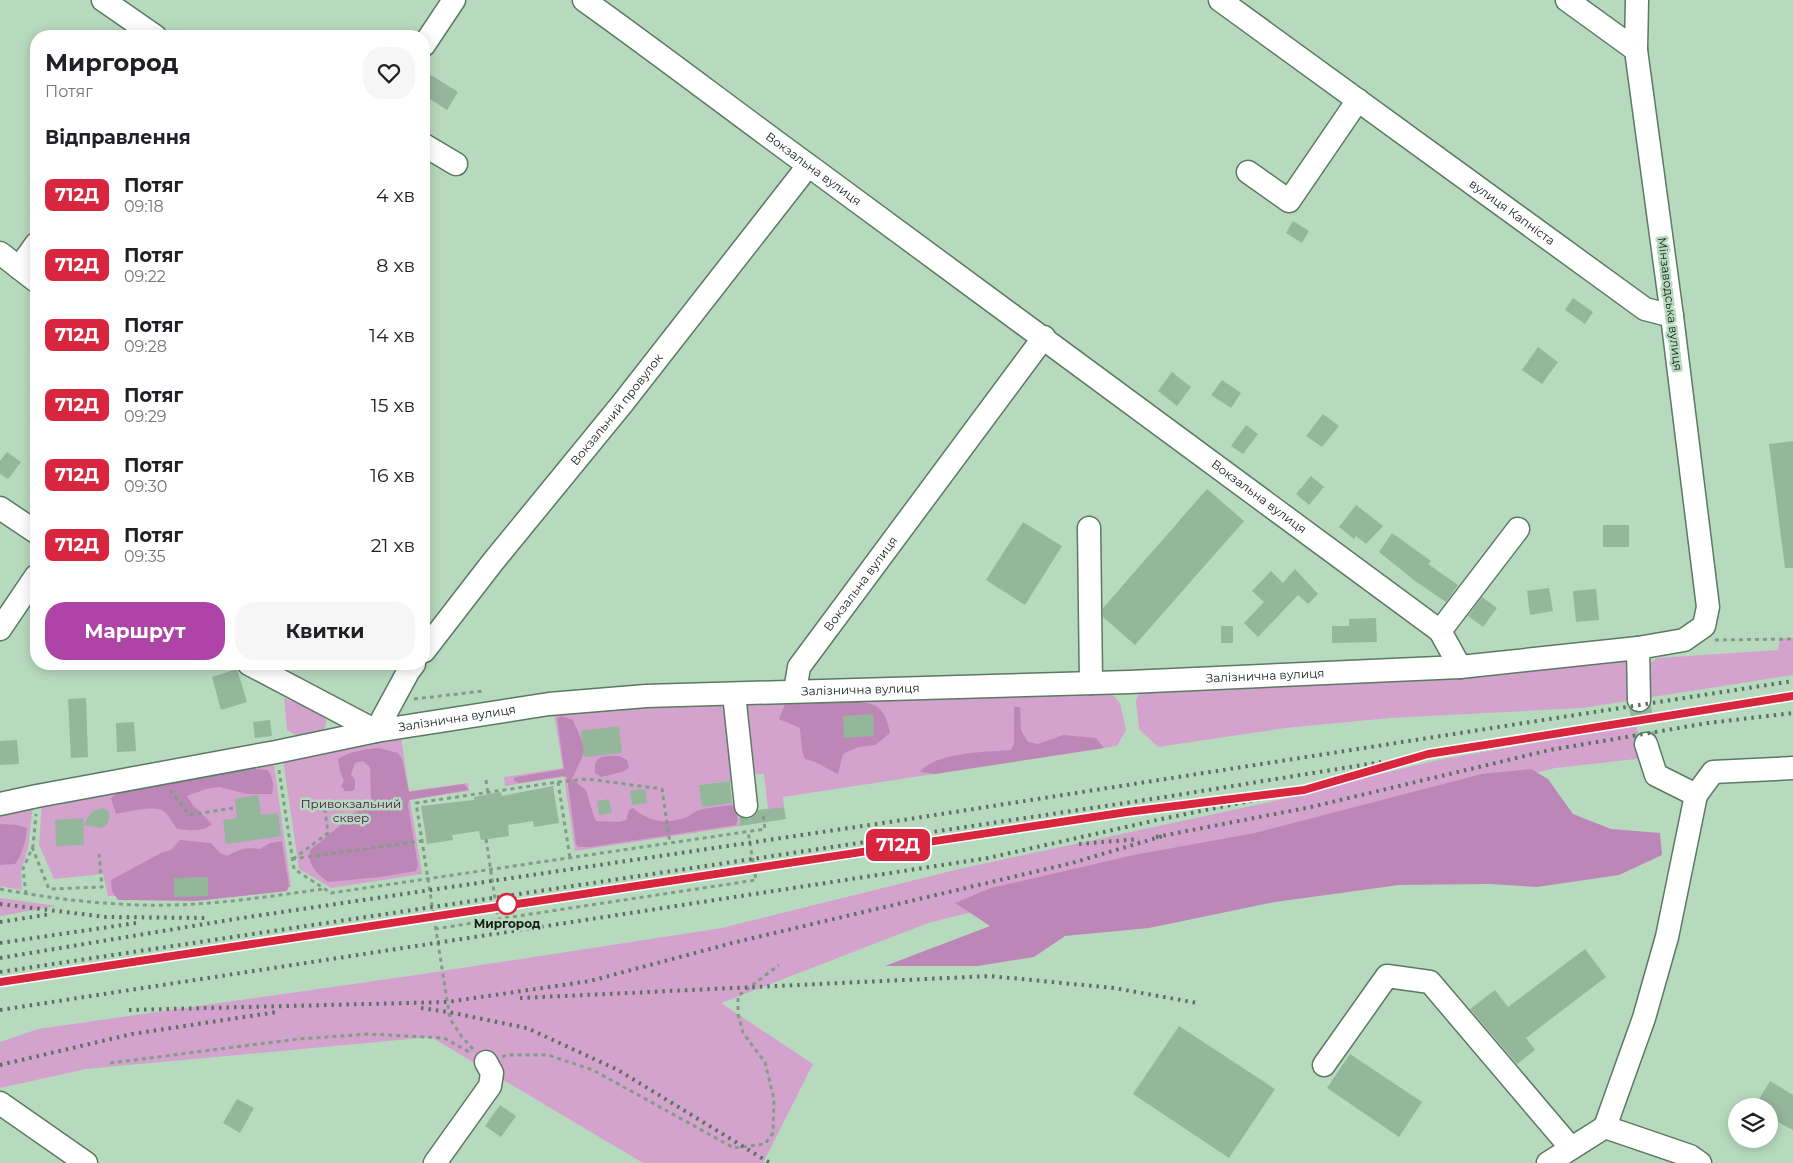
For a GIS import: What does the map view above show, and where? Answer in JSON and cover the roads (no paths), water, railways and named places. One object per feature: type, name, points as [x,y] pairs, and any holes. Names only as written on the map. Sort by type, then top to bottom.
[{"type":"street","points":[[103,0],[146,30]]},
{"type":"street","points":[[430,36],[454,0]]},
{"type":"street","name":"Вокзальна вулиця","points":[[584,0],[655,50],[808,166],[1044,337],[1440,631],[1460,667]]},
{"type":"street","name":"вулиця Капніста","points":[[1220,0],[1644,309],[1672,316]]},
{"type":"street","points":[[1567,0],[1636,50]]},
{"type":"street","name":"Мінзаводська вулиця","points":[[1637,0],[1636,50],[1672,316],[1708,607]]},
{"type":"street","points":[[1248,172],[1289,201],[1358,100]]},
{"type":"street","points":[[430,149],[456,164]]},
{"type":"street","name":"Вокзальний провулок","points":[[430,644],[492,562],[622,404],[808,166]]},
{"type":"street","points":[[0,253],[28,274]]},
{"type":"street","name":"Вокзальна вулиця","points":[[795,691],[799,667],[1044,337]]},
{"type":"street","points":[[0,508],[30,528]]},
{"type":"street","points":[[1089,528],[1091,683]]},
{"type":"street","points":[[1440,631],[1518,529]]},
{"type":"street","points":[[0,629],[30,585]]},
{"type":"street","name":"Залізнична вулиця","points":[[0,804],[276,752],[376,730],[549,704],[646,696],[1091,683],[1460,667],[1638,648],[1684,640],[1704,626],[1708,607]]},
{"type":"street","points":[[1638,648],[1639,700]]},
{"type":"street","points":[[261,670],[376,730],[410,670]]},
{"type":"street","points":[[734,694],[746,806]]},
{"type":"street","points":[[1646,744],[1656,776],[1696,795]]},
{"type":"street","points":[[1324,1065],[1387,976],[1430,982],[1559,1158],[1605,1127],[1644,1018],[1667,937],[1696,795],[1712,772],[1793,768]]},
{"type":"street","points":[[435,1163],[490,1086],[492,1073],[486,1062]]},
{"type":"street","points":[[0,1103],[86,1163]]},
{"type":"street","points":[[1605,1127],[1690,1156],[1700,1163]]},
{"type":"tunnel","points":[[1639,700],[1646,744]]},
{"type":"railway","points":[[0,958],[235,919],[903,820],[1793,681]]},
{"type":"railway","points":[[0,1010],[988,858],[1166,818],[1304,790],[1428,754],[1793,696]]},
{"type":"railway","points":[[1156,837],[1311,807],[1550,750],[1708,723],[1793,713]]},
{"type":"railway","points":[[0,972],[1165,797],[1381,762]]},
{"type":"railway","points":[[0,982],[1166,806],[1231,798]]},
{"type":"railway","points":[[129,1010],[447,1002],[590,981],[736,942],[1072,863],[1163,836]]},
{"type":"railway","points":[[1079,844],[1139,839]]},
{"type":"railway","points":[[0,904],[106,917],[207,918]]},
{"type":"railway","points":[[0,922],[51,914]]},
{"type":"railway","points":[[0,943],[136,923]]},
{"type":"railway","points":[[520,998],[990,976],[1114,988],[1197,1003]]},
{"type":"railway","points":[[421,1008],[527,1028],[618,1070],[770,1163]]},
{"type":"railway","points":[[0,1065],[132,1034],[277,1012]]},
{"type":"train","name":"712Д","points":[[0,982],[433,915],[1166,806],[1304,790],[1428,754],[1793,696]]},
{"type":"place","name":"Миргород","points":[[507,904]]},
{"type":"park label","name":"Привокзальний сквер","points":[[351,811]]}]
